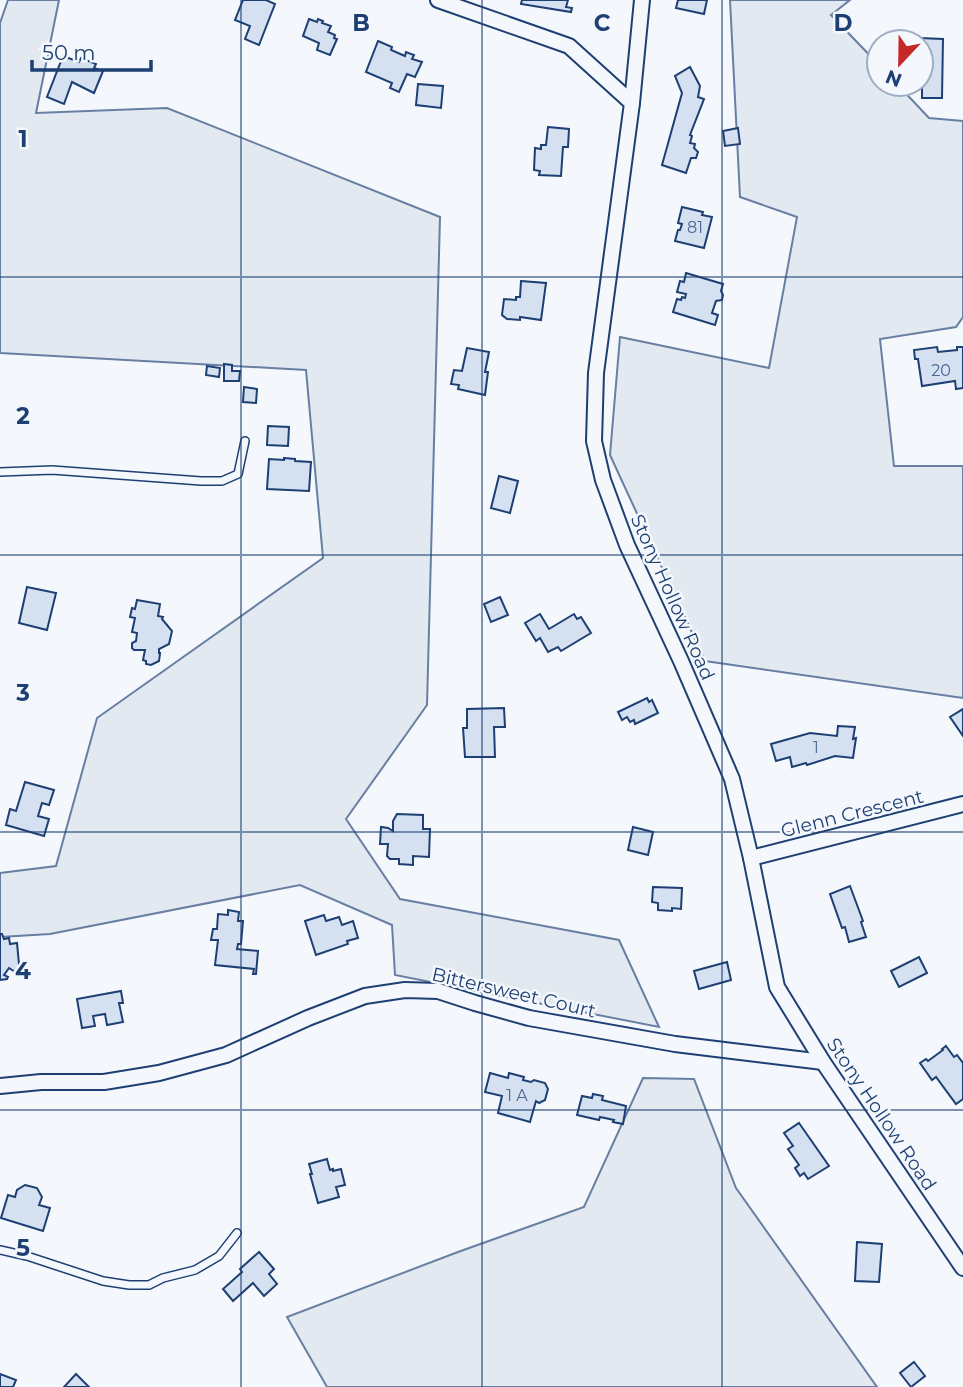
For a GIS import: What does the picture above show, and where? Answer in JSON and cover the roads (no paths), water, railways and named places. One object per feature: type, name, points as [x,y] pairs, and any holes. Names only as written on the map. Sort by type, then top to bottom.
[{"type":"street","points":[[438,0],[569,46],[632,103]]},
{"type":"street","name":"Stony Hollow Road","points":[[642,0],[632,103],[596,373],[594,441],[603,480],[627,545],[732,779],[777,987],[823,1062],[963,1268]]},
{"type":"street","name":"Glenn Crescent","points":[[751,858],[963,804]]},
{"type":"street","name":"Bittersweet Court","points":[[0,1086],[41,1082],[104,1082],[159,1073],[226,1055],[365,996],[405,990],[438,991],[529,1018],[675,1044],[823,1062]]},
{"type":"lane","points":[[0,472],[52,470],[222,481],[238,474],[245,441]]},
{"type":"lane","points":[[0,1250],[103,1281],[149,1285],[163,1278],[195,1270],[219,1256],[237,1233]]}]
